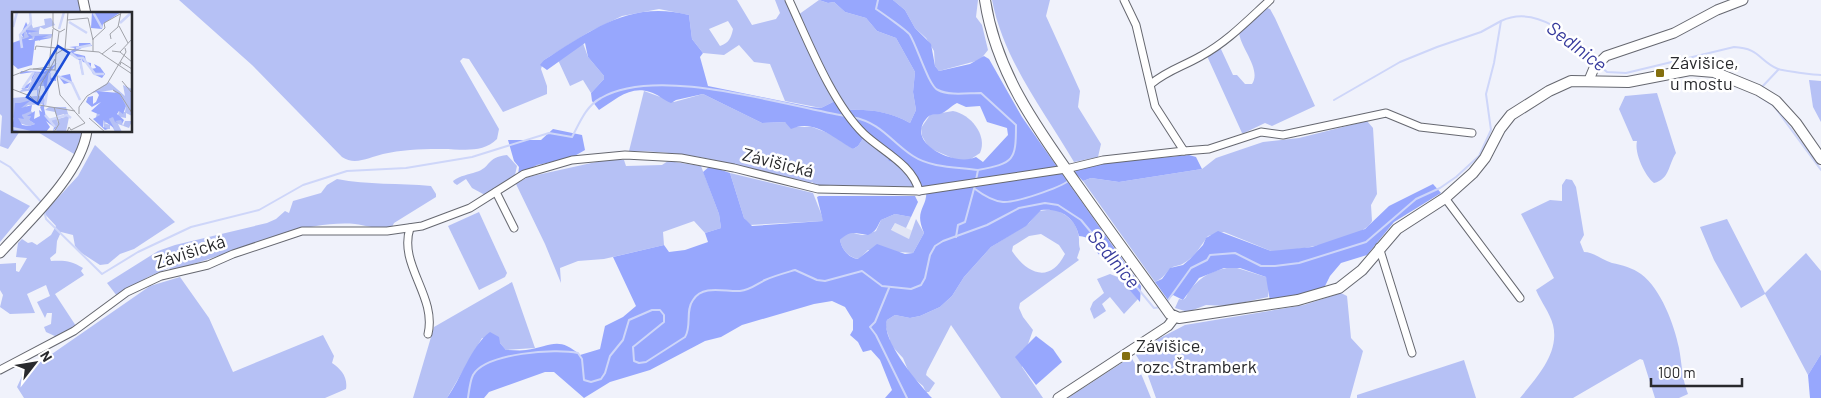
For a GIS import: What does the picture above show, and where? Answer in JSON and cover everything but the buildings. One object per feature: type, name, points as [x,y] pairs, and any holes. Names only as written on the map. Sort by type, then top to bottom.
[{"type":"main road","points":[[986,0],[995,41],[1013,87],[1066,169],[1160,300],[1171,314],[1186,318],[1298,300],[1329,292],[1354,278],[1379,247],[1402,224],[1444,198],[1477,168],[1503,124],[1514,112],[1562,84],[1591,75],[1628,82],[1684,71],[1705,70],[1760,91],[1784,109],[1821,159]]},
{"type":"street","points":[[789,0],[819,64],[850,120],[911,175],[919,191]]},
{"type":"street","points":[[1124,0],[1136,25],[1155,106],[1184,151]]},
{"type":"street","points":[[1150,84],[1167,71],[1191,62],[1210,50],[1230,36],[1270,0]]},
{"type":"street","points":[[1591,75],[1601,60],[1614,53],[1674,33],[1743,0]]},
{"type":"street","name":"Závišická","points":[[0,370],[74,331],[127,292],[161,276],[208,265],[233,254],[302,232],[387,231],[410,228],[470,208],[524,174],[572,160],[625,155],[680,158],[734,168],[818,189],[919,191],[1066,169],[1103,160],[1209,149],[1261,132],[1284,135],[1386,113],[1420,128],[1472,133]]},
{"type":"street","points":[[0,253],[73,169],[82,151],[87,132]]},
{"type":"street","points":[[496,192],[514,228]]},
{"type":"street","points":[[1444,198],[1520,298]]},
{"type":"street","points":[[410,228],[407,250],[429,309],[430,324],[428,334]]},
{"type":"street","points":[[1379,247],[1412,353]]},
{"type":"street","points":[[1058,398],[1168,326],[1171,314]]},
{"type":"shaded area","points":[[0,0],[78,0],[81,12],[12,12],[12,132],[19,132],[8,149],[0,146],[2,116],[0,114]]},
{"type":"shaded area","points":[[179,0],[737,0],[752,25],[776,19],[780,13],[775,0],[788,0],[837,100],[821,108],[785,101],[770,64],[754,62],[739,45],[724,55],[703,53],[692,39],[689,15],[659,9],[622,16],[589,32],[544,60],[541,69],[547,86],[547,94],[503,112],[469,59],[463,58],[460,61],[499,129],[497,139],[491,144],[469,150],[431,149],[403,151],[352,161],[342,157],[252,65]],"holes":[[[728,21],[733,29],[729,40],[720,46],[709,29]]]},
{"type":"shaded area","points":[[819,0],[828,3],[834,2],[845,12],[866,18],[877,31],[896,38],[915,72],[913,92],[916,110],[910,123],[880,112],[848,110],[828,77],[798,15]]},
{"type":"shaded area","points":[[819,0],[893,0],[905,10],[915,28],[931,44],[935,66],[939,71],[970,64],[984,56],[989,59],[1022,117],[1141,286],[1140,302],[1095,250],[1098,248],[1094,243],[1088,238],[1079,236],[1074,224],[1066,215],[1060,212],[1041,210],[1026,226],[991,247],[964,277],[952,296],[940,307],[920,316],[910,318],[895,315],[887,320],[886,328],[894,349],[932,398],[885,398],[892,390],[880,360],[871,350],[863,352],[858,342],[850,335],[853,330],[853,320],[845,307],[832,301],[814,304],[742,325],[721,337],[705,341],[650,370],[610,382],[584,398],[554,372],[545,372],[489,392],[484,398],[447,398],[477,346],[490,332],[499,337],[500,343],[506,350],[534,349],[560,344],[566,345],[580,355],[600,349],[605,326],[623,317],[636,306],[613,257],[664,245],[669,252],[685,250],[708,242],[705,233],[721,228],[719,214],[703,172],[710,166],[730,173],[744,218],[752,226],[823,221],[817,197],[819,196],[915,196],[918,202],[911,217],[895,214],[881,220],[875,231],[871,234],[850,233],[840,240],[846,253],[858,259],[877,244],[905,254],[913,253],[924,233],[920,218],[926,187],[918,187],[898,162],[889,161],[886,153],[864,137],[858,146],[853,149],[832,135],[816,128],[800,126],[791,129],[785,122],[762,123],[703,94],[676,100],[671,103],[653,93],[636,90],[617,98],[599,110],[592,101],[591,93],[604,79],[604,76],[588,57],[585,43],[547,70],[540,65],[544,60],[579,38],[612,21],[648,11],[668,11],[689,15],[692,39],[703,53],[700,57],[708,86],[811,107],[821,108],[837,100],[848,110],[880,112],[910,123],[916,110],[913,92],[915,72],[896,38],[877,31],[866,18],[845,12],[834,2],[828,3]],"holes":[[[957,103],[966,107],[980,106],[987,122],[1007,128],[1008,135],[983,162],[976,157],[957,159],[946,156],[927,145],[922,137],[921,128],[929,116],[942,113]]]},
{"type":"shaded area","points":[[893,0],[978,0],[976,17],[982,25],[988,50],[980,60],[939,71],[935,66],[934,51],[926,38],[915,28],[905,10]]},
{"type":"shaded area","points":[[992,0],[1050,0],[1046,16],[1080,91],[1078,107],[1101,144],[1098,157],[1074,162],[1015,64],[998,22]]},
{"type":"shaded area","points":[[1267,8],[1270,9],[1275,18],[1315,106],[1272,126],[1265,123],[1242,133],[1207,56],[1220,47],[1233,75],[1237,75],[1245,84],[1252,84],[1254,78],[1253,65],[1239,32]]},
{"type":"shaded area","points":[[583,43],[588,57],[604,76],[604,79],[591,93],[583,80],[570,86],[558,60]]},
{"type":"shaded area","points":[[1809,80],[1821,81],[1821,122],[1813,107]]},
{"type":"shaded area","points":[[644,91],[674,102],[703,94],[762,123],[785,122],[796,127],[812,127],[831,134],[853,149],[858,146],[864,137],[898,162],[918,187],[815,185],[812,182],[810,184],[720,161],[675,153],[629,151]]},
{"type":"shaded area","points":[[1657,93],[1676,153],[1666,175],[1654,183],[1641,164],[1637,152],[1637,141],[1633,141],[1619,109],[1625,96]]},
{"type":"shaded area","points":[[953,111],[966,116],[976,126],[982,139],[980,153],[968,161],[957,160],[929,148],[922,136],[921,128],[930,115]]},
{"type":"shaded area","points":[[1367,121],[1373,128],[1377,194],[1371,205],[1372,221],[1366,228],[1341,240],[1281,251],[1271,251],[1224,232],[1208,236],[1192,257],[1172,268],[1155,282],[1083,181],[1091,178],[1119,182],[1202,169],[1216,158],[1263,142],[1299,138]]},
{"type":"shaded area","points":[[553,129],[582,135],[585,150],[571,158],[537,165],[518,175],[519,167],[514,161],[508,140],[541,140]]},
{"type":"shaded area","points":[[38,132],[83,132],[80,144],[74,154]]},
{"type":"shaded area","points":[[95,145],[175,222],[134,249],[120,254],[108,264],[100,265],[80,252],[75,246],[73,235],[61,232],[57,241],[56,253],[50,258],[51,261],[71,262],[83,268],[81,271],[84,275],[55,294],[76,326],[57,337],[46,332],[44,327],[51,324],[52,313],[47,313],[45,318],[37,302],[50,296],[46,285],[27,294],[35,313],[10,314],[0,307],[3,295],[0,290],[0,264],[16,263],[16,271],[19,272],[27,258],[16,257],[18,243],[22,239],[37,245],[51,235],[56,226],[44,213],[78,176]]},
{"type":"shaded area","points":[[507,155],[517,166],[515,175],[485,195],[472,188],[466,179],[457,185],[454,183],[453,181],[459,177],[481,170],[495,158]]},
{"type":"shaded area","points":[[1189,155],[1196,157],[1202,169],[1119,182],[1091,178],[1083,181],[1075,173],[1076,169],[1095,164]]},
{"type":"shaded area","points":[[605,160],[624,160],[626,166],[662,165],[668,161],[701,166],[719,214],[721,228],[705,233],[694,221],[663,232],[664,245],[604,259],[578,261],[560,268],[561,283],[545,244],[516,184],[528,177]]},
{"type":"shaded area","points":[[730,173],[813,193],[824,221],[749,225],[744,218]]},
{"type":"shaded area","points":[[337,179],[431,186],[436,197],[394,223],[392,227],[378,228],[355,224],[316,226],[279,235],[207,260],[171,270],[169,268],[148,277],[117,296],[107,283],[158,251],[175,245],[267,223],[276,219],[285,211],[289,213],[293,201],[321,193],[327,185]]},
{"type":"shaded area","points":[[1566,179],[1572,180],[1576,187],[1584,235],[1580,242],[1584,252],[1591,253],[1608,262],[1627,267],[1641,274],[1655,289],[1666,308],[1677,339],[1683,377],[1688,394],[1679,398],[1655,398],[1643,360],[1640,359],[1573,398],[1520,398],[1533,382],[1550,355],[1554,335],[1552,321],[1536,290],[1554,278],[1521,214],[1550,200],[1562,201],[1562,185]]},
{"type":"shaded area","points":[[1433,184],[1441,193],[1394,222],[1367,255],[1341,263],[1330,276],[1324,288],[1306,294],[1270,301],[1266,277],[1240,268],[1224,268],[1199,278],[1183,300],[1173,295],[1168,300],[1155,282],[1162,279],[1170,268],[1183,265],[1203,245],[1206,238],[1218,231],[1271,251],[1312,247],[1365,229],[1389,206]]},
{"type":"shaded area","points":[[0,190],[30,206],[0,242]]},
{"type":"shaded area","points":[[1055,209],[1070,218],[1077,228],[1080,249],[1077,258],[1079,260],[1020,303],[1019,308],[1023,317],[1033,330],[1027,347],[1022,350],[1022,367],[1043,398],[1001,398],[951,325],[927,371],[926,375],[935,383],[929,392],[926,392],[923,386],[910,375],[903,358],[890,344],[886,326],[887,320],[895,315],[910,318],[920,316],[940,307],[952,296],[964,277],[991,247],[1029,223],[1039,211]],"holes":[[[1041,234],[1059,245],[1065,254],[1059,263],[1046,272],[1031,270],[1012,251],[1013,246],[1029,236]]]},
{"type":"shaded area","points":[[479,212],[507,273],[505,277],[479,290],[448,226]]},
{"type":"shaded area","points":[[895,214],[911,217],[906,228],[895,223],[891,230],[909,239],[916,219],[924,233],[913,253],[868,250],[859,259],[849,255],[842,247],[840,240],[846,234],[865,235],[876,231],[881,220]]},
{"type":"shaded area","points":[[1727,219],[1765,293],[1806,253],[1821,271],[1821,354],[1808,375],[1765,294],[1741,308],[1714,260],[1700,227]]},
{"type":"shaded area","points":[[895,223],[913,231],[909,239],[891,231]]},
{"type":"shaded area","points":[[1234,267],[1266,277],[1269,285],[1268,297],[1227,306],[1206,305],[1188,312],[1175,308],[1179,299],[1185,299],[1189,291],[1203,277],[1220,269]]},
{"type":"shaded area","points":[[1110,274],[1120,278],[1138,299],[1124,314],[1110,297],[1102,304],[1106,311],[1094,319],[1090,309],[1093,302],[1104,293],[1097,279]]},
{"type":"shaded area","points":[[180,277],[209,318],[233,372],[323,335],[334,356],[332,363],[345,377],[346,389],[325,398],[24,398],[17,387],[23,374],[150,286]]},
{"type":"shaded area","points":[[512,282],[535,348],[506,350],[500,343],[482,338],[447,398],[413,398],[434,327]]},
{"type":"shaded area","points":[[1341,293],[1347,296],[1351,338],[1363,351],[1350,398],[1156,398],[1147,373],[1136,355],[1136,352],[1141,348],[1185,325],[1304,305]]},
{"type":"shaded area","points":[[1036,336],[1053,349],[1062,362],[1036,385],[1015,357]]},
{"type":"shaded area","points":[[1821,354],[1821,398],[1810,398],[1808,375]]},
{"type":"shaded area","points":[[1131,357],[1142,376],[1151,398],[1068,398]]},
{"type":"shaded area","points":[[1464,360],[1476,398],[1357,398],[1357,395]]},
{"type":"waterway","points":[[878,0],[876,9],[910,35],[934,87],[948,93],[981,93],[1016,125],[1015,146],[1010,158],[999,165],[978,170],[976,180]]},
{"type":"waterway","name":"Sedlnice","points":[[1166,303],[1191,268],[1207,260],[1210,255],[1235,253],[1261,266],[1275,266],[1299,263],[1366,242],[1416,199],[1440,188],[1456,177],[1479,156],[1491,130],[1486,94],[1494,63],[1501,21],[1514,17],[1528,17],[1541,20],[1565,33],[1596,61]]},
{"type":"waterway","points":[[1334,100],[1400,62],[1481,32],[1501,21]]},
{"type":"waterway","name":"Sedlnice","points":[[1601,67],[1607,72],[1626,73],[1734,47],[1754,52],[1778,69],[1821,75]]},
{"type":"waterway","points":[[1761,88],[1778,70]]},
{"type":"waterway","points":[[44,210],[46,219],[102,274],[138,252],[191,227],[259,210],[303,185],[347,171],[406,168],[472,157],[549,133],[572,137],[591,105],[601,98],[625,89],[654,85],[720,90],[845,116]]},
{"type":"waterway","points":[[1760,97],[1774,106],[1821,170]]},
{"type":"waterway","points":[[852,117],[878,128],[920,160],[936,165],[978,170]]},
{"type":"waterway","points":[[0,161],[10,167],[42,203]]},
{"type":"waterway","points":[[975,189],[991,199],[1009,202],[1057,187],[1070,180]]},
{"type":"waterway","points":[[956,237],[958,225],[965,222],[975,185]]},
{"type":"waterway","name":"Sedlnice","points":[[468,398],[472,377],[480,368],[506,357],[522,354],[554,351],[578,353],[582,359],[584,380],[591,382],[601,379],[605,373],[610,356],[623,340],[629,320],[652,310],[660,310],[664,315],[664,322],[633,347],[634,361],[639,363],[646,362],[685,337],[691,304],[697,295],[708,290],[744,290],[795,270],[817,280],[825,281],[862,271],[882,286],[911,289],[921,285],[925,278],[930,255],[935,246],[943,241],[987,225],[1019,208],[1045,203],[1058,205],[1081,220],[1154,308],[1161,307]]},
{"type":"waterway","points":[[889,288],[875,322],[870,327],[876,335],[907,398]]},
{"type":"place","name":"Závišice, u mostu","points":[[1660,73]]},
{"type":"place","name":"Závišice, rozc.Štramberk","points":[[1126,356]]}]
